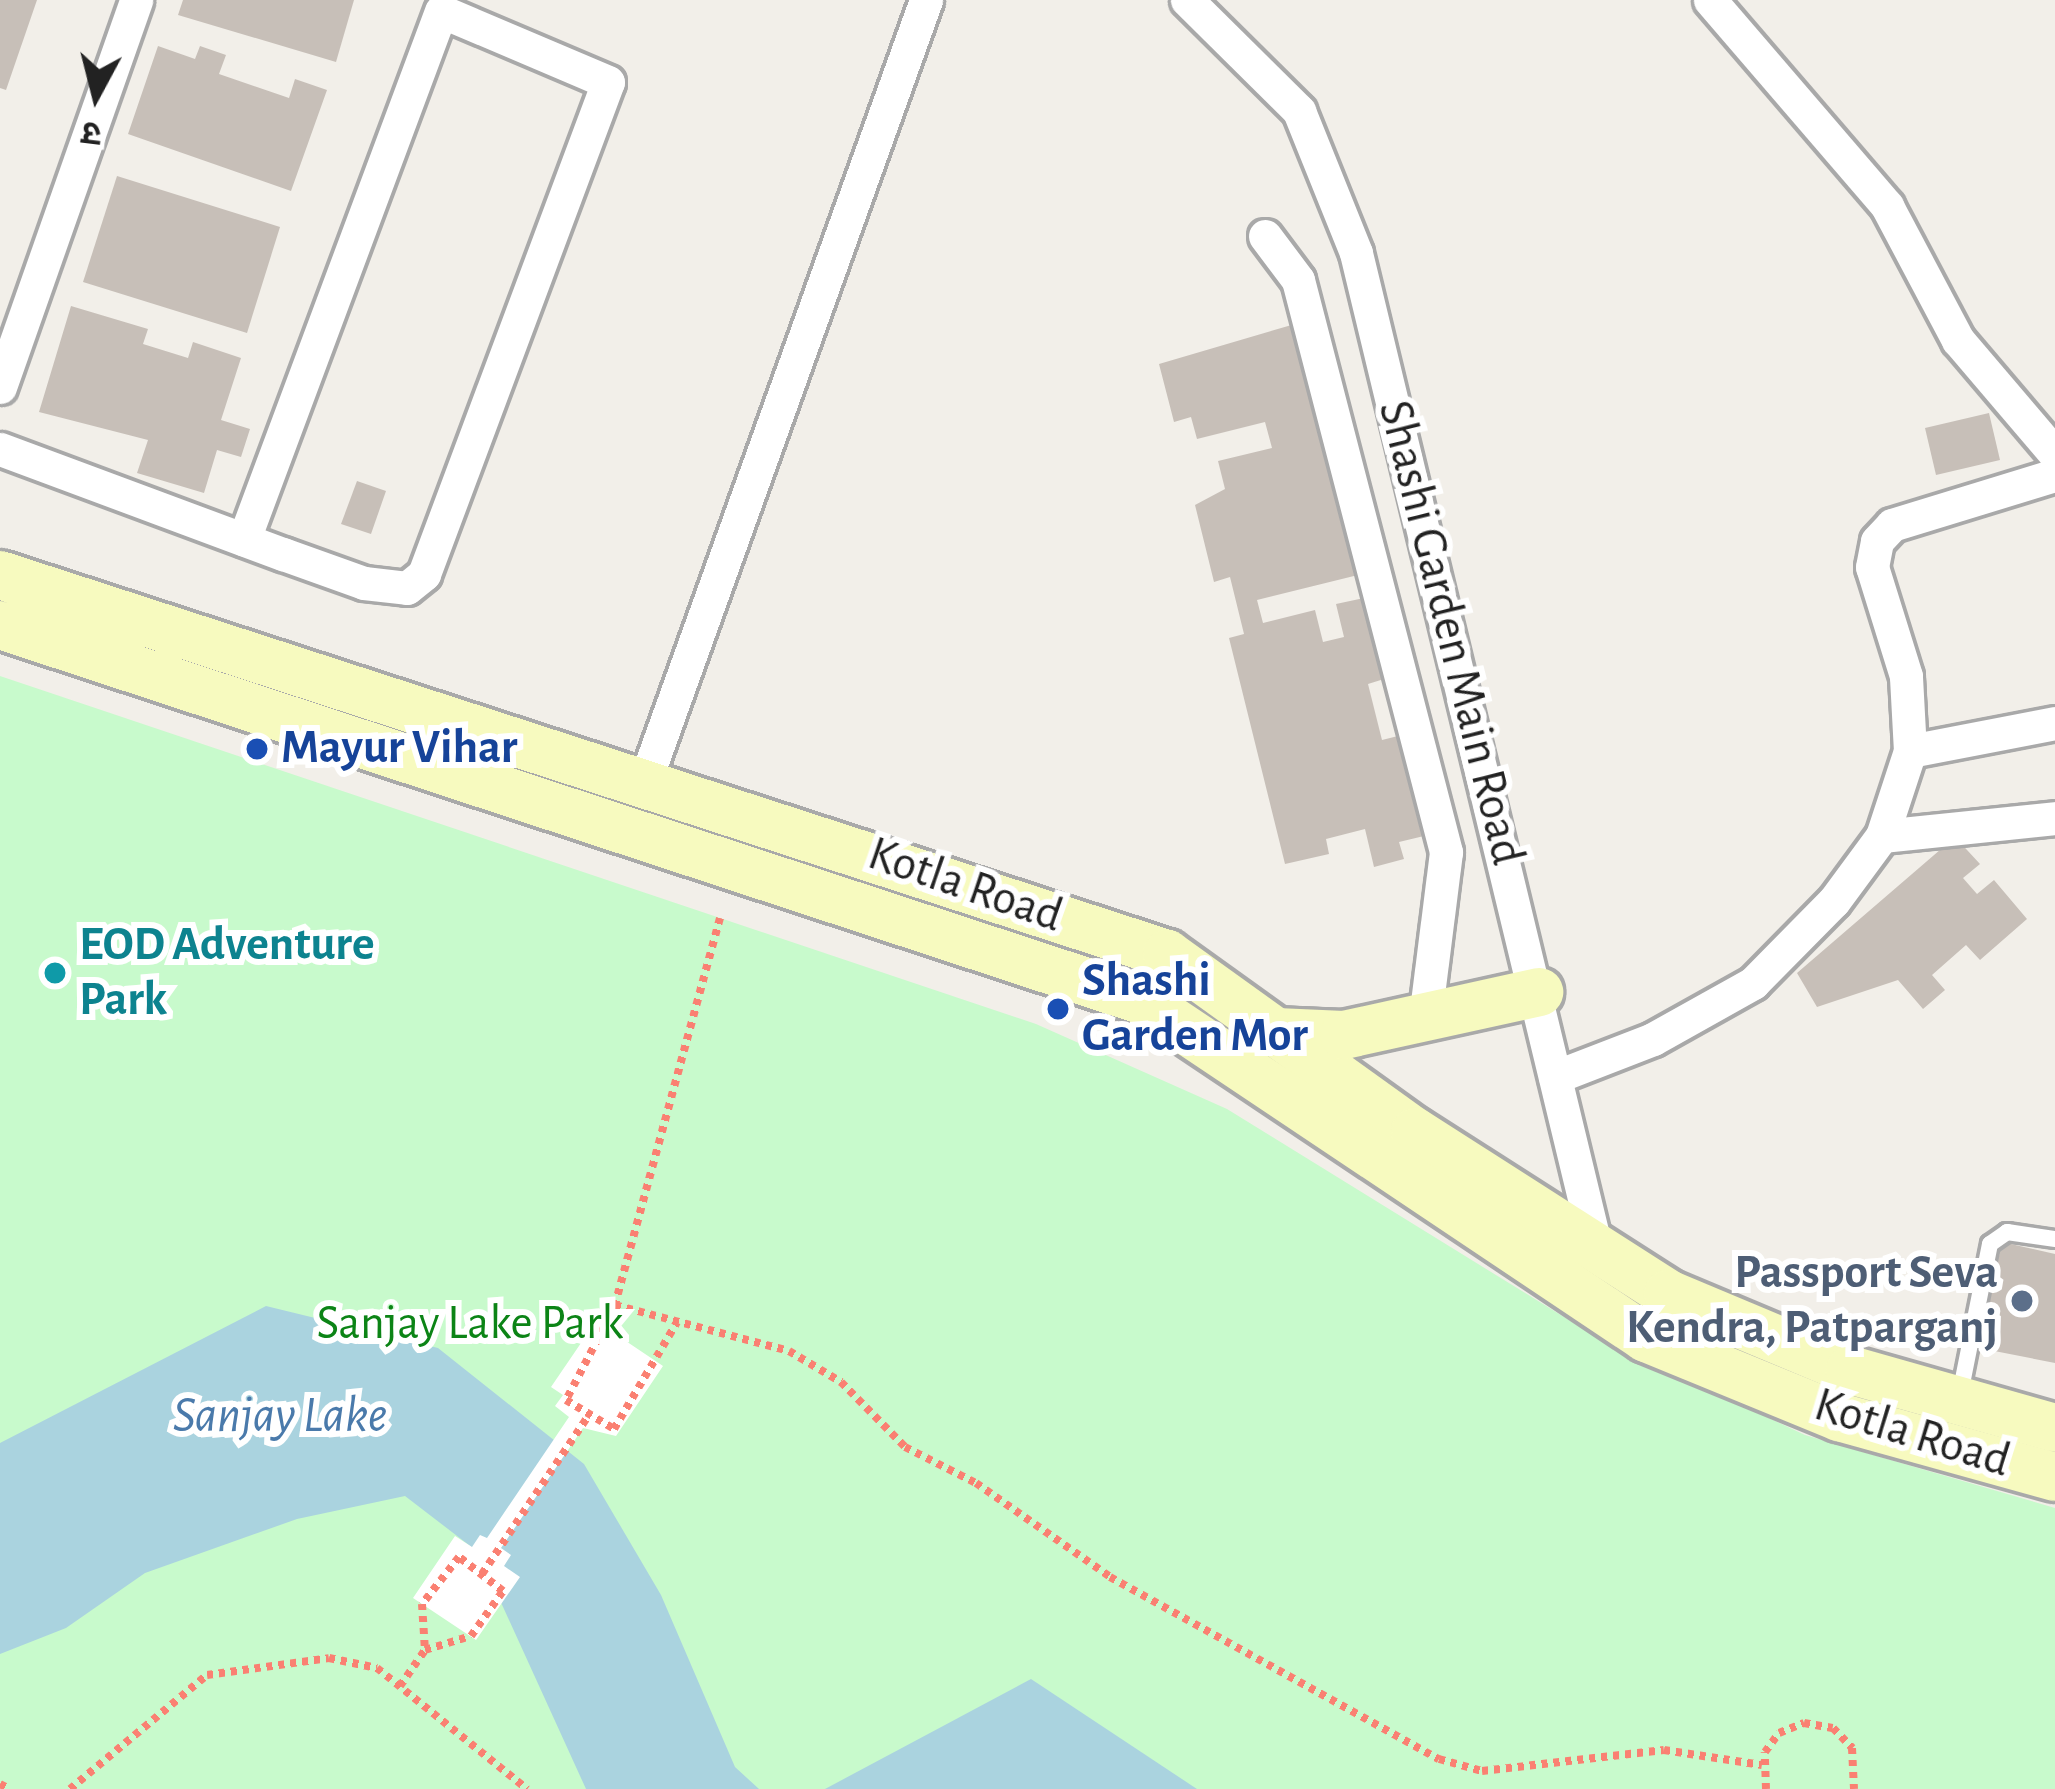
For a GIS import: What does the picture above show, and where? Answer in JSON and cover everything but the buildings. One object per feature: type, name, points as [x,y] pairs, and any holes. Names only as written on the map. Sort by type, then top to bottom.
[{"type":"main road","name":"Kotla Road","points":[[0,575],[1167,955],[1668,1294],[1850,1370],[2055,1428]]},
{"type":"main road","name":"Kotla Road","points":[[0,625],[1142,1000],[1646,1338],[1839,1417],[2055,1477]]},
{"type":"main road","points":[[1276,1032],[1344,1035],[1539,992]]},
{"type":"street","points":[[0,387],[136,0]]},
{"type":"street","points":[[645,782],[926,0]]},
{"type":"street","name":"Shashi Garden Main Road","points":[[1187,0],[1299,112],[1356,253],[1539,992],[1612,1316]]},
{"type":"street","points":[[1728,6],[1887,206],[1958,340],[2055,454]]},
{"type":"street","points":[[0,449],[244,539],[364,583],[407,588],[424,574],[608,82],[441,11],[244,539]]},
{"type":"street","points":[[1265,236],[1298,280],[1446,852],[1425,1019]]},
{"type":"street","points":[[1555,1077],[1653,1040],[1753,983],[1834,901],[1882,836],[1910,751],[1906,676],[1873,567],[1877,541],[1892,525],[2055,475]]},
{"type":"street","points":[[1910,751],[2055,723]]},
{"type":"street","points":[[1882,836],[2055,818]]},
{"type":"lane","points":[[1958,1401],[1990,1244],[2007,1232],[2055,1239]]},
{"type":"path","points":[[676,1322],[614,1429],[566,1400],[615,1306],[720,918]]},
{"type":"path","points":[[615,1306],[789,1351],[841,1382],[905,1447],[976,1483],[1110,1577],[1439,1760],[1482,1771],[1664,1750],[1762,1765]]},
{"type":"path","points":[[482,1574],[589,1414]]},
{"type":"path","points":[[400,1686],[425,1650],[471,1636],[503,1592],[459,1557],[422,1604],[425,1650]]},
{"type":"path","points":[[70,1789],[207,1675],[354,1660],[400,1686],[527,1789]]},
{"type":"path","points":[[1766,1789],[1762,1765],[1779,1733],[1819,1723],[1852,1748],[1855,1788]]},
{"type":"path","points":[[0,1784],[10,1789]]},
{"type":"green space","name":"Sanjay Lake Park","points":[[0,676],[1036,1024],[1227,1109],[1598,1338],[1805,1435],[2055,1508],[2055,1789],[0,1789]]},
{"type":"water","name":"Sanjay Lake","points":[[266,1306],[438,1348],[584,1464],[661,1595],[735,1767],[759,1789],[586,1789],[478,1552],[405,1496],[297,1519],[145,1573],[66,1628],[0,1654],[0,1443]]},
{"type":"water","points":[[1031,1679],[1197,1789],[825,1789]]},
{"type":"pier","points":[[596,1321],[663,1366],[616,1436],[583,1428],[501,1548],[511,1555],[504,1566],[520,1577],[476,1640],[413,1598],[455,1536],[472,1547],[480,1535],[487,1538],[569,1417],[555,1406],[563,1395],[551,1387]]},
{"type":"place","name":"Mayur Vihar","points":[[257,749]]},
{"type":"place","name":"EOD Adventure Park","points":[[55,973]]},
{"type":"place","name":"Shashi Garden Mor","points":[[1058,1009]]},
{"type":"place","name":"Passport Seva Kendra, Patparganj","points":[[2022,1301]]}]
